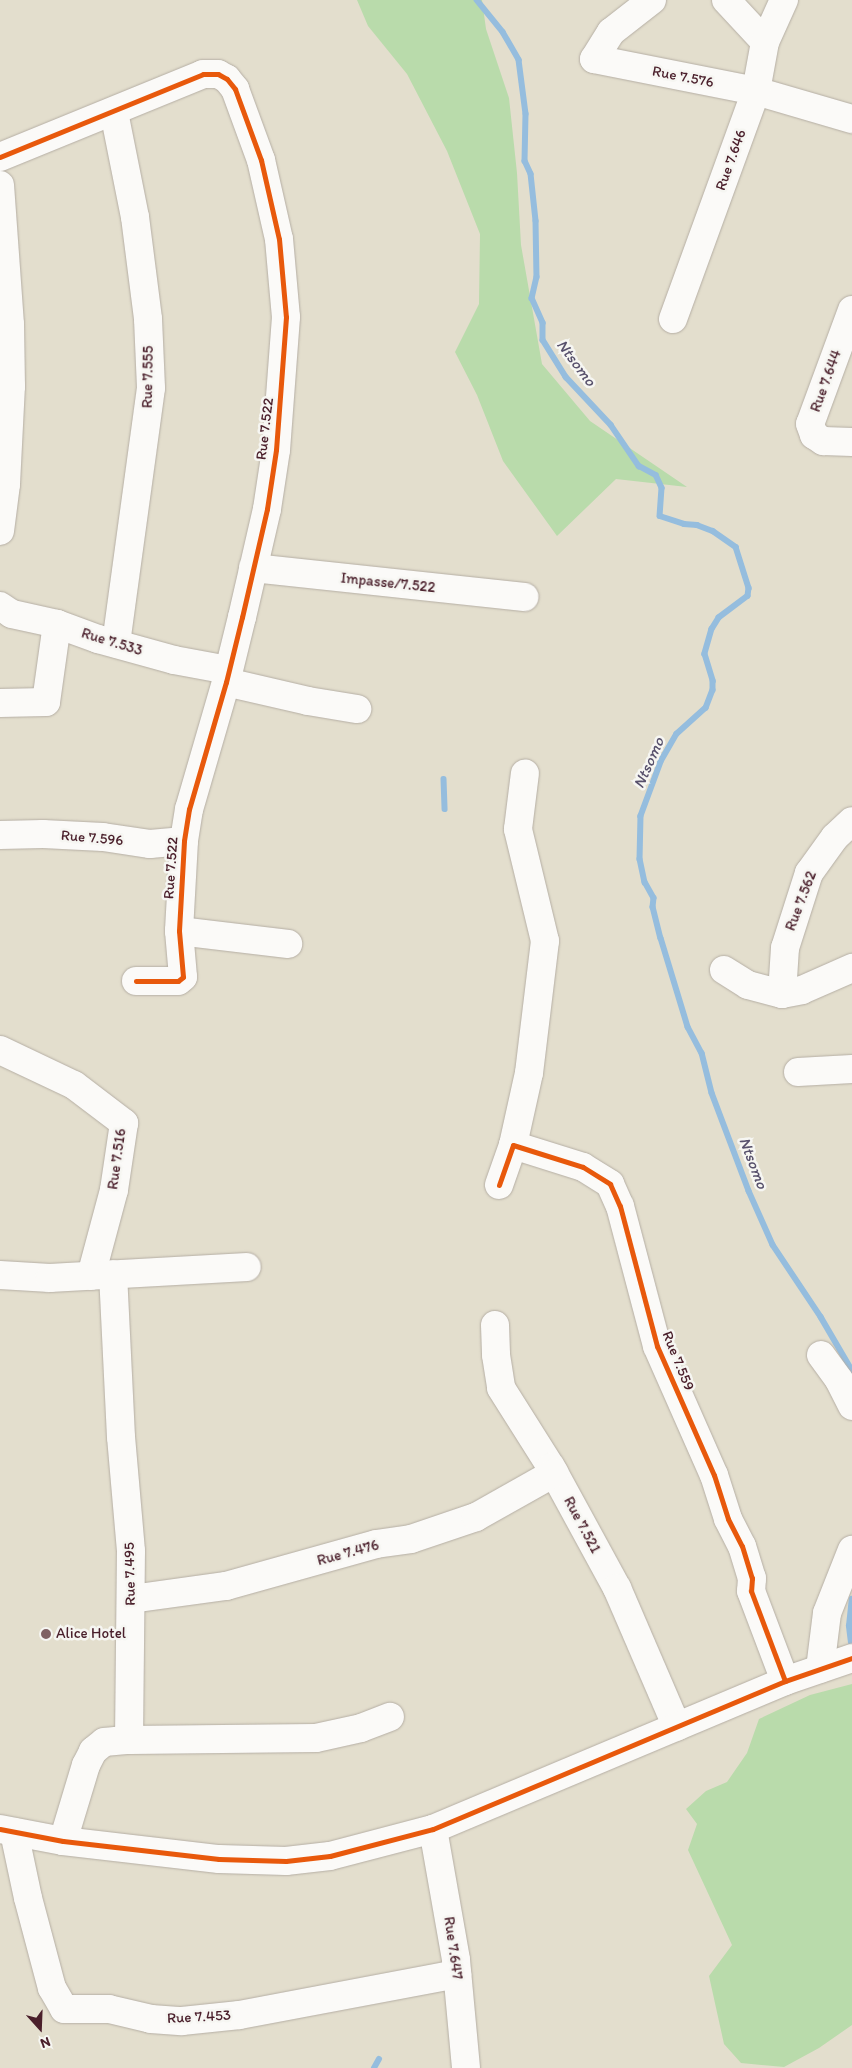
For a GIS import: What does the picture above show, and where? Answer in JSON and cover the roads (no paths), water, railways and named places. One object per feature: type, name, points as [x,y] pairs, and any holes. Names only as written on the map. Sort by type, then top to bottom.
[{"type":"street","name":"Rue 7.576","points":[[652,0],[611,32],[594,59],[756,91],[852,119]]},
{"type":"street","points":[[726,0],[765,42]]},
{"type":"street","name":"Rue 7.646","points":[[673,319],[756,91],[765,42],[784,0]]},
{"type":"street","name":"Rue 7.522","points":[[0,158],[203,74],[218,74],[227,79],[235,89],[261,160],[279,239],[286,317],[276,450],[267,508],[227,676],[189,810],[184,841],[179,931],[183,977],[178,981],[136,981]]},
{"type":"street","name":"Rue 7.555","points":[[114,112],[127,167],[136,226],[148,320],[151,388],[116,644]]},
{"type":"street","points":[[0,185],[10,324],[5,387],[6,484],[0,531]]},
{"type":"street","name":"Rue 7.644","points":[[852,310],[810,424],[814,435],[823,441],[852,442]]},
{"type":"street","name":"Impasse/7.522","points":[[253,568],[524,597]]},
{"type":"street","name":"Rue 7.533","points":[[0,606],[12,614],[57,624],[116,644],[308,701],[357,709]]},
{"type":"street","points":[[0,703],[46,702],[57,624]]},
{"type":"street","points":[[499,1185],[513,1145],[529,1073],[545,942],[518,829],[525,773]]},
{"type":"street","name":"Rue 7.562","points":[[782,994],[785,948],[809,873],[835,837],[852,821]]},
{"type":"street","name":"Rue 7.596","points":[[0,835],[43,834],[103,837],[150,844],[184,841]]},
{"type":"street","points":[[179,931],[288,944]]},
{"type":"street","points":[[724,970],[748,985],[782,994],[802,990],[852,968]]},
{"type":"street","name":"Rue 7.516","points":[[0,1050],[74,1085],[124,1122],[102,1275]]},
{"type":"street","points":[[798,1072],[852,1069]]},
{"type":"street","name":"Rue 7.559","points":[[513,1145],[583,1167],[610,1184],[620,1206],[657,1346],[714,1476],[728,1519],[742,1546],[752,1578],[751,1592],[785,1681]]},
{"type":"street","points":[[0,1275],[50,1278],[247,1267]]},
{"type":"street","name":"Rue 7.495","points":[[102,1275],[121,1429],[130,1550],[129,1740]]},
{"type":"street","name":"Rue 7.521","points":[[495,1325],[496,1355],[501,1388],[554,1473],[617,1588],[677,1727]]},
{"type":"street","points":[[821,1355],[839,1380],[852,1406]]},
{"type":"street","name":"Rue 7.476","points":[[131,1599],[226,1586],[376,1544],[420,1536],[476,1517],[554,1473]]},
{"type":"street","points":[[820,1669],[827,1613],[852,1550]]},
{"type":"street","points":[[7,1830],[64,1842],[220,1859],[286,1860],[330,1856],[433,1829],[785,1681],[852,1658]]},
{"type":"street","points":[[64,1842],[86,1765],[93,1751],[104,1742],[129,1740],[316,1738],[361,1728],[390,1716]]},
{"type":"street","name":"Rue 7.647","points":[[433,1829],[457,1974],[466,2068]]},
{"type":"street","name":"Rue 7.453","points":[[7,1830],[28,1898],[52,1988],[64,2009],[109,2009],[151,2019],[182,2021],[240,2015],[457,1974]]},
{"type":"waterway","name":"Ntsomo","points":[[477,0],[503,32],[519,60],[526,114],[525,161],[531,174],[536,221],[537,277],[532,298],[543,323],[543,340],[566,377],[611,425],[639,466],[656,475],[662,488],[660,516],[713,531],[736,547],[749,588],[748,596],[719,618],[712,629],[705,654],[713,681],[713,690],[706,708],[677,734],[661,762],[641,816],[640,859],[645,882],[654,898],[653,907],[661,938],[688,1027],[702,1053],[712,1093],[749,1191],[773,1245],[821,1317],[852,1370]]},
{"type":"waterway","points":[[444,779],[445,809]]},
{"type":"waterway","name":"Ntsomo","points":[[851,1643],[849,1626],[852,1599]]},
{"type":"waterway","points":[[374,2068],[379,2059]]},
{"type":"place","name":"Alice Hotel","points":[[46,1634]]}]
